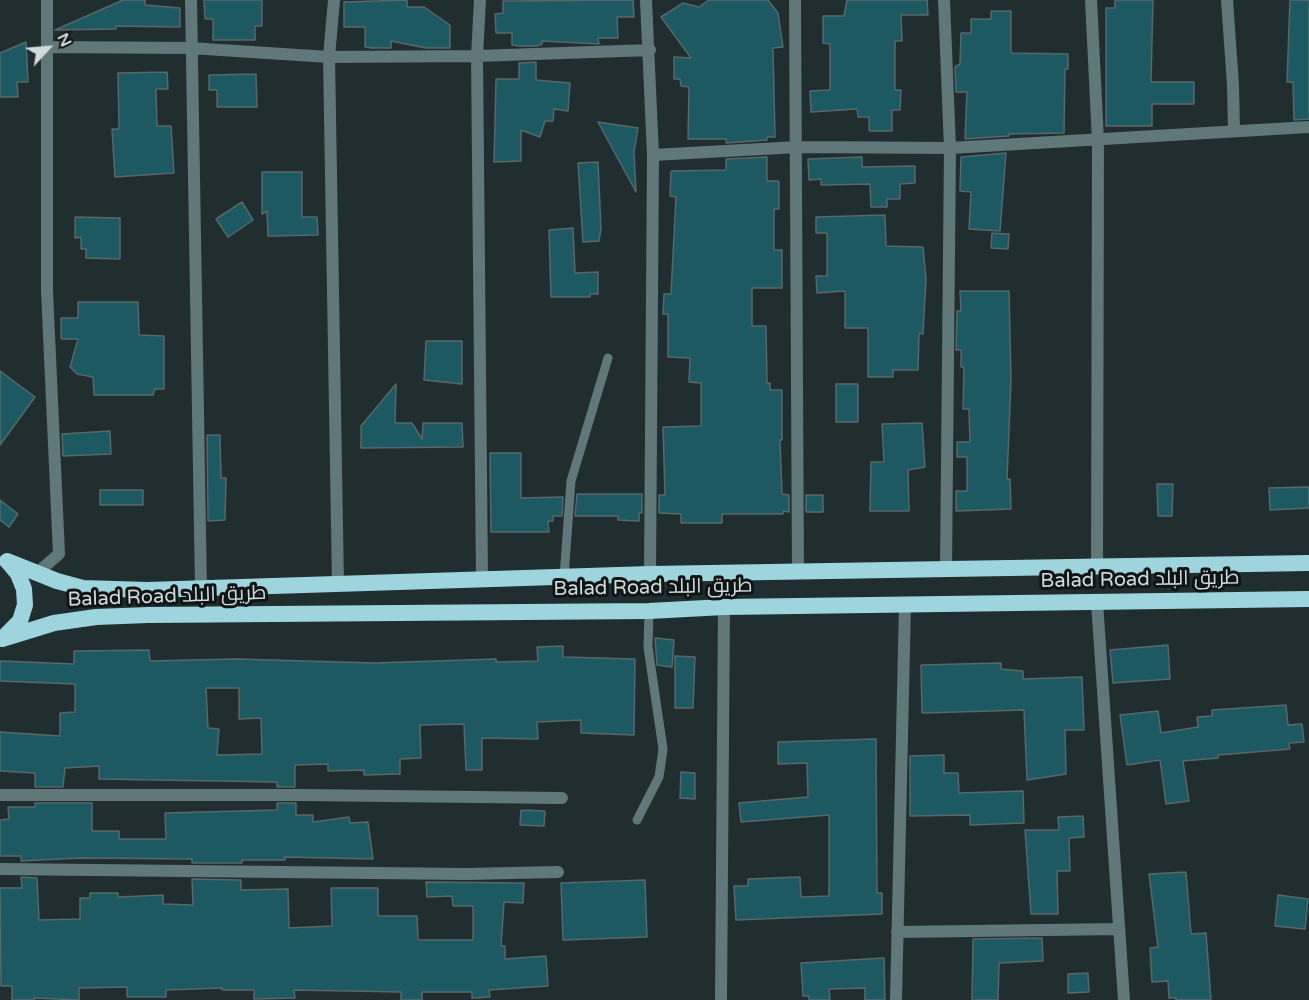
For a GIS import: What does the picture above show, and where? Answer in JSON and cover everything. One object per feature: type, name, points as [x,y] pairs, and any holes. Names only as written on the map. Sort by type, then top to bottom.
[{"type":"highway","name":"Balad Road طريق البلد","points":[[4,559],[83,588],[147,590],[650,574],[1309,563]]},
{"type":"highway","points":[[1,639],[20,621],[25,605],[24,589],[18,574],[4,559]]},
{"type":"highway","name":"Balad Road طريق البلد","points":[[1,639],[54,623],[96,617],[649,611],[724,607],[1309,599]]},
{"type":"street","points":[[37,573],[59,554],[47,291],[47,0]]},
{"type":"street","points":[[191,0],[190,48],[201,588]]},
{"type":"street","points":[[334,0],[329,57],[338,584]]},
{"type":"street","points":[[480,0],[477,56],[482,580]]},
{"type":"street","points":[[646,0],[653,154],[650,574]]},
{"type":"street","points":[[795,0],[798,147],[798,573]]},
{"type":"street","points":[[944,0],[950,148],[946,569]]},
{"type":"street","points":[[1092,0],[1098,141],[1097,567]]},
{"type":"street","points":[[1227,0],[1234,131]]},
{"type":"street","points":[[48,47],[190,48],[329,57],[477,56],[650,50]]},
{"type":"street","points":[[653,154],[798,147],[950,148],[1309,128]]},
{"type":"street","points":[[1097,602],[1124,1000]]},
{"type":"street","points":[[896,1000],[905,604]]},
{"type":"street","points":[[721,1000],[724,607]]},
{"type":"street","points":[[0,795],[562,798]]},
{"type":"street","points":[[0,870],[467,874],[558,872]]},
{"type":"street","points":[[897,932],[1119,929]]},
{"type":"lane","points":[[564,577],[571,482],[608,357]]},
{"type":"lane","points":[[638,820],[659,777],[663,749],[648,647],[649,611]]},
{"type":"building","points":[[123,0],[145,0],[145,5],[180,8],[180,27],[116,26],[116,29],[55,30]]},
{"type":"building","points":[[204,0],[262,0],[262,26],[255,26],[255,40],[213,40],[213,19],[205,19]]},
{"type":"building","points":[[407,0],[407,7],[424,7],[450,25],[450,48],[426,48],[391,41],[391,48],[365,47],[365,27],[344,27],[344,2]]},
{"type":"building","points":[[633,0],[634,17],[617,17],[618,38],[598,38],[599,44],[542,41],[542,44],[537,46],[519,46],[512,45],[512,33],[496,33],[495,14],[503,13],[503,1]]},
{"type":"building","points":[[709,0],[768,0],[778,13],[783,47],[773,48],[775,137],[767,137],[767,140],[726,143],[726,139],[688,139],[689,87],[681,86],[680,79],[674,79],[674,57],[691,58],[661,17],[683,3],[699,7]]},
{"type":"building","points":[[847,0],[927,0],[928,15],[901,15],[902,41],[895,41],[895,90],[901,90],[900,110],[892,110],[892,131],[869,131],[869,117],[858,117],[857,109],[811,112],[810,91],[830,90],[830,44],[823,43],[823,16],[844,16]]},
{"type":"building","points":[[1115,0],[1153,0],[1151,82],[1194,82],[1194,104],[1152,104],[1152,126],[1106,126],[1106,8],[1115,8]]},
{"type":"building","points":[[1290,0],[1309,0],[1309,119],[1294,120],[1293,82],[1287,82]]},
{"type":"building","points":[[991,11],[1011,11],[1011,53],[1068,54],[1068,69],[1065,69],[1064,133],[1009,134],[1009,136],[965,139],[967,92],[956,92],[955,67],[960,64],[961,33],[971,33],[971,19],[991,19]]},
{"type":"building","points":[[26,42],[28,82],[17,82],[18,97],[0,97],[0,53]]},
{"type":"building","points":[[536,62],[536,80],[570,83],[568,111],[554,109],[553,121],[545,121],[540,137],[521,130],[521,161],[494,162],[496,79],[519,79],[519,63]]},
{"type":"building","points":[[167,72],[168,89],[156,89],[157,126],[171,126],[174,173],[115,177],[112,129],[119,129],[118,73]]},
{"type":"building","points":[[256,74],[257,107],[217,107],[217,90],[209,90],[209,75]]},
{"type":"building","points":[[598,122],[638,128],[634,152],[636,192]]},
{"type":"building","points":[[1006,153],[1000,231],[969,229],[971,192],[960,191],[961,157]]},
{"type":"building","points":[[767,157],[767,181],[779,181],[779,209],[774,209],[774,250],[782,250],[782,288],[752,288],[752,326],[766,326],[767,383],[770,383],[770,390],[782,390],[782,440],[780,440],[782,494],[789,495],[789,512],[783,511],[783,514],[722,514],[722,523],[681,523],[681,514],[659,513],[659,495],[665,495],[663,427],[701,426],[701,383],[689,382],[690,358],[668,357],[668,314],[663,314],[664,294],[671,294],[676,197],[670,196],[671,171],[726,170],[726,159]]},
{"type":"building","points":[[862,157],[862,167],[915,166],[915,183],[900,184],[900,199],[887,199],[887,207],[871,207],[870,184],[821,185],[821,179],[809,180],[808,159]]},
{"type":"building","points":[[598,162],[601,229],[599,241],[583,242],[578,163]]},
{"type":"building","points":[[262,172],[302,172],[302,217],[317,217],[318,235],[268,236],[267,211],[262,214]]},
{"type":"building","points":[[242,202],[253,220],[228,237],[216,219]]},
{"type":"building","points":[[885,215],[886,246],[923,247],[926,279],[923,334],[919,333],[918,370],[893,370],[893,377],[868,377],[868,328],[845,328],[845,291],[817,293],[816,276],[827,276],[827,233],[816,233],[816,217]]},
{"type":"building","points":[[75,217],[120,218],[120,259],[86,258],[86,249],[81,249],[81,237],[75,238]]},
{"type":"building","points":[[573,228],[575,273],[598,272],[598,294],[590,294],[590,297],[551,297],[549,230]]},
{"type":"building","points":[[992,233],[1009,234],[1008,249],[991,248]]},
{"type":"building","points":[[960,291],[1009,291],[1011,380],[1007,479],[1010,479],[1011,509],[956,511],[956,491],[967,491],[967,457],[957,457],[957,442],[970,442],[969,409],[963,409],[964,367],[961,367],[961,350],[956,350],[957,311],[961,311]]},
{"type":"building","points":[[78,302],[138,302],[139,335],[164,336],[164,389],[155,389],[153,395],[94,395],[93,377],[77,374],[70,367],[78,339],[61,339],[61,318],[78,318]]},
{"type":"building","points":[[426,341],[462,341],[462,384],[424,380]]},
{"type":"building","points":[[0,371],[35,397],[0,445]]},
{"type":"building","points":[[396,384],[395,423],[412,423],[422,439],[423,423],[462,423],[463,447],[361,448],[361,426]]},
{"type":"building","points":[[836,384],[858,384],[858,422],[836,422]]},
{"type":"building","points":[[922,423],[925,467],[908,470],[909,511],[870,511],[871,462],[884,462],[882,424]]},
{"type":"building","points":[[110,431],[111,454],[63,456],[62,434]]},
{"type":"building","points":[[207,435],[220,435],[221,478],[226,478],[225,520],[208,521]]},
{"type":"building","points":[[490,453],[521,453],[521,498],[563,497],[562,516],[553,516],[553,521],[548,521],[549,532],[491,532]]},
{"type":"building","points":[[1157,484],[1173,484],[1172,516],[1158,516]]},
{"type":"building","points":[[1309,487],[1309,508],[1270,510],[1269,488]]},
{"type":"building","points":[[100,490],[143,490],[143,505],[100,505]]},
{"type":"building","points":[[577,494],[642,494],[642,513],[639,513],[639,521],[618,520],[618,516],[575,516]]},
{"type":"building","points":[[806,495],[823,495],[823,512],[806,512]]},
{"type":"building","points":[[0,500],[18,514],[9,527],[0,520]]},
{"type":"building","points":[[655,638],[674,640],[672,667],[657,665]]},
{"type":"building","points":[[1168,645],[1170,679],[1113,683],[1110,650]]},
{"type":"building","points":[[563,646],[563,657],[635,659],[634,735],[581,733],[581,720],[537,722],[538,739],[482,738],[482,770],[466,770],[464,724],[420,725],[421,758],[400,759],[400,774],[364,775],[364,770],[328,771],[328,764],[295,765],[295,787],[277,787],[277,782],[99,779],[99,766],[65,768],[63,787],[35,787],[35,773],[0,771],[0,732],[60,736],[60,713],[75,712],[75,684],[0,681],[0,661],[74,664],[74,651],[149,650],[150,661],[236,659],[375,663],[496,659],[496,662],[538,661],[537,647]],"holes":[[[206,688],[239,688],[239,719],[261,718],[262,754],[217,755],[219,729],[208,728]]]},
{"type":"building","points":[[675,656],[695,657],[693,708],[675,708]]},
{"type":"building","points":[[1001,663],[1001,669],[1023,671],[1023,679],[1082,677],[1084,730],[1065,730],[1066,774],[1027,780],[1024,710],[922,713],[921,665]]},
{"type":"building","points":[[1286,705],[1288,725],[1302,724],[1304,742],[1289,743],[1290,749],[1218,755],[1218,758],[1183,761],[1189,801],[1166,804],[1160,760],[1127,765],[1120,715],[1158,711],[1161,733],[1198,727],[1197,717],[1212,716],[1212,710]]},
{"type":"building","points":[[876,739],[877,893],[882,893],[882,914],[736,920],[734,886],[748,886],[748,879],[800,877],[801,897],[829,896],[829,815],[741,822],[739,803],[808,797],[807,763],[778,764],[778,742]]},
{"type":"building","points":[[944,755],[944,773],[958,773],[959,793],[1023,791],[1024,823],[970,825],[970,815],[910,816],[910,756]]},
{"type":"building","points":[[681,772],[695,773],[695,799],[680,798]]},
{"type":"building","points":[[35,803],[92,803],[92,831],[119,831],[119,839],[166,839],[165,813],[277,810],[277,803],[296,803],[296,815],[313,815],[313,822],[349,817],[350,823],[368,822],[373,859],[285,857],[285,860],[242,860],[242,863],[192,863],[192,859],[80,858],[21,861],[21,856],[0,856],[0,820],[9,819],[8,807],[35,807]]},
{"type":"building","points":[[521,810],[545,811],[544,826],[520,825]]},
{"type":"building","points":[[1083,816],[1084,837],[1069,838],[1070,871],[1057,871],[1058,914],[1031,914],[1025,830],[1059,830],[1058,817]]},
{"type":"building","points":[[1186,872],[1191,934],[1206,933],[1211,1000],[1169,998],[1168,981],[1152,982],[1150,948],[1158,947],[1149,874]]},
{"type":"building","points":[[21,877],[37,878],[39,920],[80,919],[80,898],[90,898],[90,893],[118,893],[118,897],[163,895],[163,904],[193,905],[192,879],[241,880],[241,890],[288,889],[289,928],[332,926],[331,888],[378,888],[378,916],[417,916],[418,940],[473,940],[473,906],[453,906],[452,896],[427,897],[426,882],[524,883],[523,903],[504,902],[501,946],[505,946],[505,959],[546,956],[548,986],[489,990],[490,997],[472,998],[472,992],[422,992],[422,1000],[401,1000],[401,992],[294,990],[295,998],[254,999],[254,990],[222,990],[222,988],[166,990],[166,997],[127,997],[127,987],[79,988],[79,1000],[34,998],[34,1000],[12,1000],[12,986],[1,986],[0,888],[22,888]]},
{"type":"building","points":[[645,880],[647,937],[563,940],[561,883]]},
{"type":"building","points":[[1278,895],[1308,899],[1305,929],[1275,926]]},
{"type":"building","points":[[1042,938],[1043,961],[999,963],[998,1000],[972,1000],[973,939]]},
{"type":"building","points":[[884,958],[885,1000],[865,1000],[865,988],[829,989],[830,1000],[809,1000],[809,996],[803,996],[801,963]]},
{"type":"building","points":[[1088,973],[1089,992],[1068,993],[1068,974]]}]
